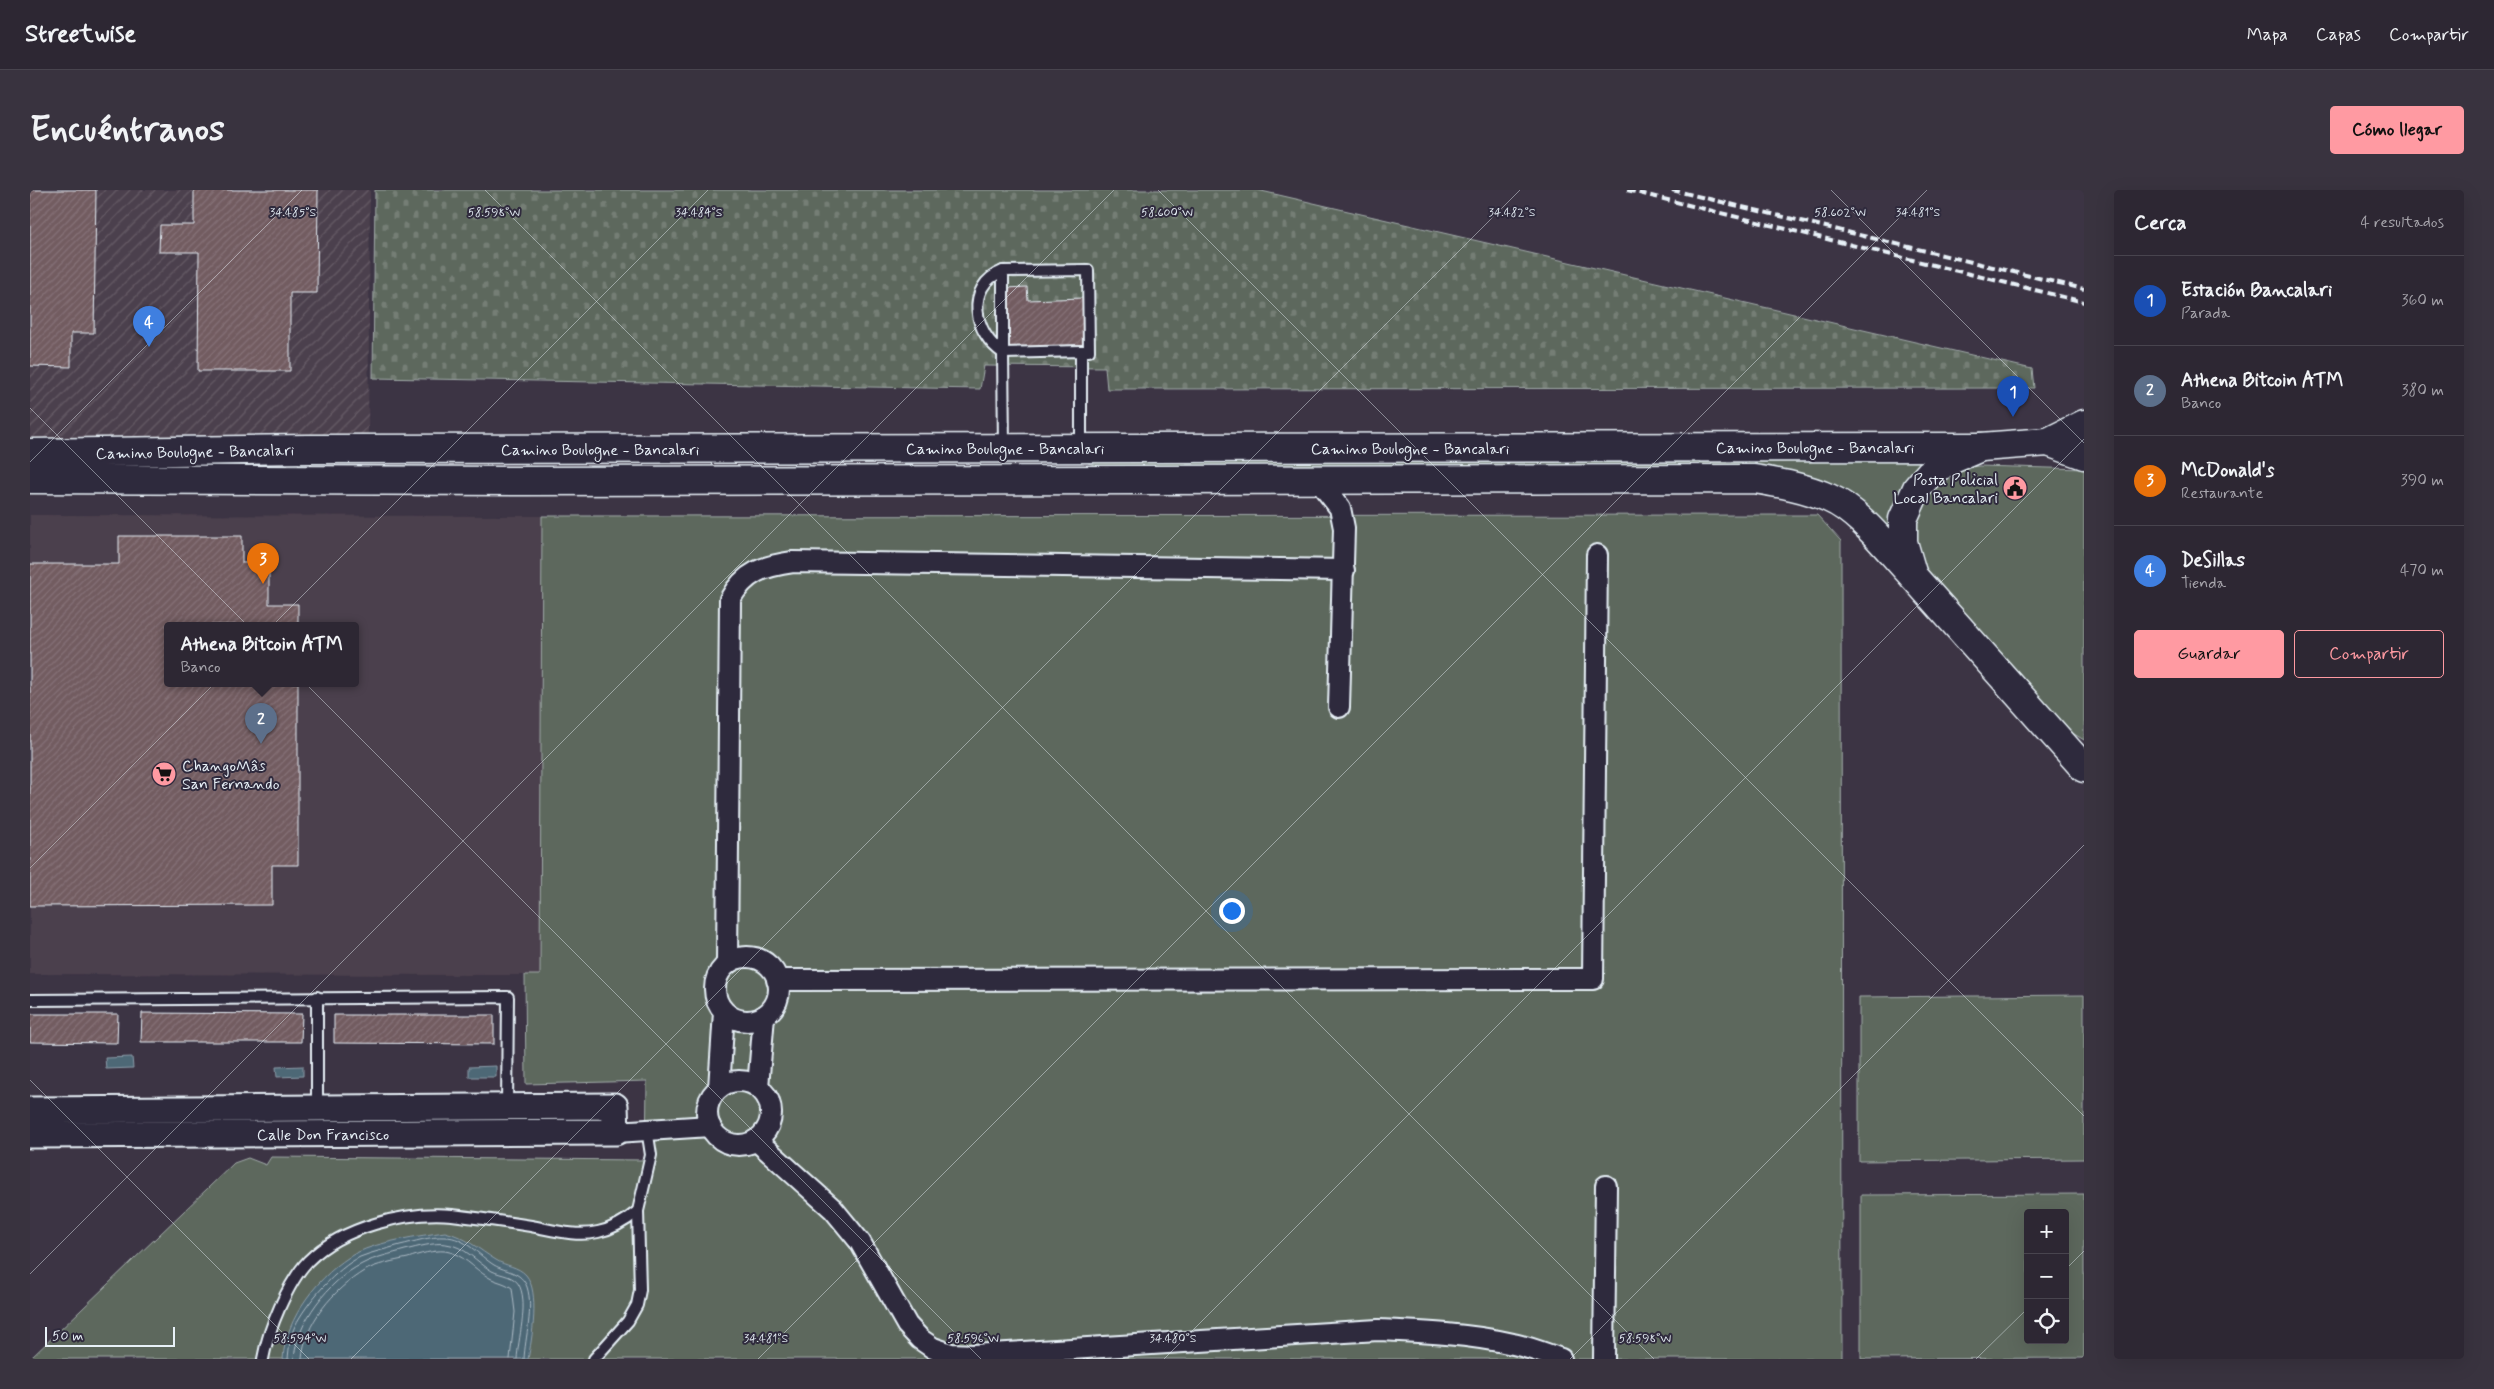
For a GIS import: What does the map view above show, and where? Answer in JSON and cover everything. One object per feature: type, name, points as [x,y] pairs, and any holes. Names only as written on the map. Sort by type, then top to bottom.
[{"type":"main road","points":[[2048,442],[2084,424]]},
{"type":"main road","points":[[1913,576],[1903,542],[1903,520],[1917,488],[1929,474],[1946,462],[1981,447],[2084,440]]},
{"type":"main road","points":[[2048,442],[2084,455]]},
{"type":"main road","name":"Camino Boulogne - Bancalari","points":[[30,454],[308,449],[1981,447]]},
{"type":"main road","name":"Camino Boulogne - Bancalari","points":[[30,480],[1754,479],[1800,488],[1830,498],[1851,511],[2072,745],[2084,768]]},
{"type":"street","points":[[1318,480],[1340,508],[1344,528],[1339,707]]},
{"type":"street","points":[[777,980],[1593,979],[1597,555]]},
{"type":"street","points":[[764,1016],[743,1021],[733,1018],[724,1012],[718,1003],[716,982],[727,964],[730,598],[743,580],[754,571],[770,565],[793,562],[1344,570]]},
{"type":"street","points":[[727,964],[746,957],[756,959],[769,967],[777,980],[779,990],[777,1000],[764,1016],[758,1087]]},
{"type":"street","points":[[719,1088],[738,1081],[758,1087],[765,1094],[771,1114],[764,1132],[756,1140],[736,1145],[716,1135],[710,1126],[707,1116],[708,1105],[719,1088],[724,1012]]},
{"type":"street","name":"Calle Don Francisco","points":[[30,1135],[317,1121],[507,1120],[616,1132],[615,1106],[507,1120]]},
{"type":"street","name":"Calle Don Francisco","points":[[30,1110],[317,1121]]},
{"type":"street","points":[[616,1132],[710,1126]]},
{"type":"street","points":[[756,1140],[833,1209],[860,1242],[907,1325],[933,1348],[951,1354],[974,1355],[1378,1330],[1444,1333],[1484,1338],[1515,1344],[1562,1359]]},
{"type":"street","points":[[1604,1359],[1606,1186]]},
{"type":"lane","points":[[1088,270],[1089,351],[1004,353],[988,339],[980,322],[977,307],[984,282],[992,275],[1003,271],[1088,270]]},
{"type":"lane","points":[[1003,271],[1004,448]]},
{"type":"lane","points":[[1081,351],[1081,448]]},
{"type":"lane","points":[[317,997],[317,1121]]},
{"type":"lane","points":[[30,1000],[508,997],[507,1120]]},
{"type":"lane","points":[[594,1359],[628,1321],[637,1305],[640,1290],[638,1211],[651,1155],[647,1129]]},
{"type":"lane","points":[[262,1359],[275,1318],[295,1277],[308,1260],[327,1245],[352,1233],[401,1216],[420,1214],[461,1216],[575,1234],[599,1232],[623,1221],[638,1211]]},
{"type":"shaded area","points":[[30,190],[370,190],[368,440],[30,440]]},
{"type":"shaded area","points":[[30,515],[542,516],[540,975],[30,974]]},
{"type":"green space","points":[[375,190],[1257,190],[2032,369],[2034,388],[1107,389],[1105,367],[984,366],[980,389],[373,378]]},
{"type":"green space","points":[[1930,453],[1890,527],[1846,494],[1098,466],[1088,463],[1089,459]]},
{"type":"green space","points":[[1979,466],[2084,469],[2084,740],[2061,726],[1927,569],[1921,556],[1915,532],[1915,519],[1925,497],[1934,487],[1955,472]]},
{"type":"green space","points":[[1817,515],[1841,541],[1842,1359],[30,1359],[234,1163],[248,1158],[266,1165],[271,1157],[646,1160],[647,1081],[526,1084],[525,975],[540,975],[542,516]]},
{"type":"green space","points":[[2084,995],[2084,1159],[1859,1161],[1859,997]]},
{"type":"green space","points":[[2084,1194],[2084,1358],[1861,1359],[1861,1195]]},
{"type":"water","points":[[132,1057],[133,1068],[106,1069],[105,1058]]},
{"type":"water","points":[[303,1066],[303,1076],[277,1077],[276,1067]]},
{"type":"water","points":[[496,1066],[496,1077],[469,1077],[469,1067]]},
{"type":"water","points":[[445,1232],[466,1240],[496,1260],[526,1275],[533,1292],[534,1304],[533,1328],[528,1359],[283,1359],[285,1343],[297,1313],[307,1298],[330,1272],[356,1253],[377,1245]]},
{"type":"building","points":[[30,190],[96,190],[94,333],[71,333],[71,367],[30,366]]},
{"type":"building","points":[[194,190],[318,190],[317,293],[290,293],[290,371],[198,371],[199,252],[159,252],[160,225],[194,225]]},
{"type":"building","points":[[1027,287],[1028,300],[1083,298],[1085,345],[1008,348],[1006,288]]},
{"type":"building","name":"ChangoMâs San Fernando","points":[[119,536],[242,536],[242,563],[269,562],[269,604],[298,604],[298,622],[164,622],[164,687],[298,687],[298,865],[272,865],[272,905],[30,906],[30,564],[119,564]]},
{"type":"building","points":[[142,1013],[302,1014],[301,1042],[141,1042]]},
{"type":"building","points":[[30,1014],[118,1014],[117,1043],[30,1042]]},
{"type":"building","points":[[334,1015],[494,1015],[494,1044],[334,1043]]},
{"type":"railway","points":[[1627,190],[2084,302]]},
{"type":"railway","points":[[1672,190],[2084,289]]},
{"type":"place","name":"DeSillas","points":[[149,347]]},
{"type":"place","name":"Estación Bancalari","points":[[2013,417]]},
{"type":"place","name":"Posta Policial Local Bancalari","points":[[2015,488]]},
{"type":"place","name":"McDonald's","points":[[263,584]]},
{"type":"place","name":"Athena Bitcoin ATM","points":[[261,744]]},
{"type":"place","name":"ChangoMâs San Fernando","points":[[164,774]]}]
